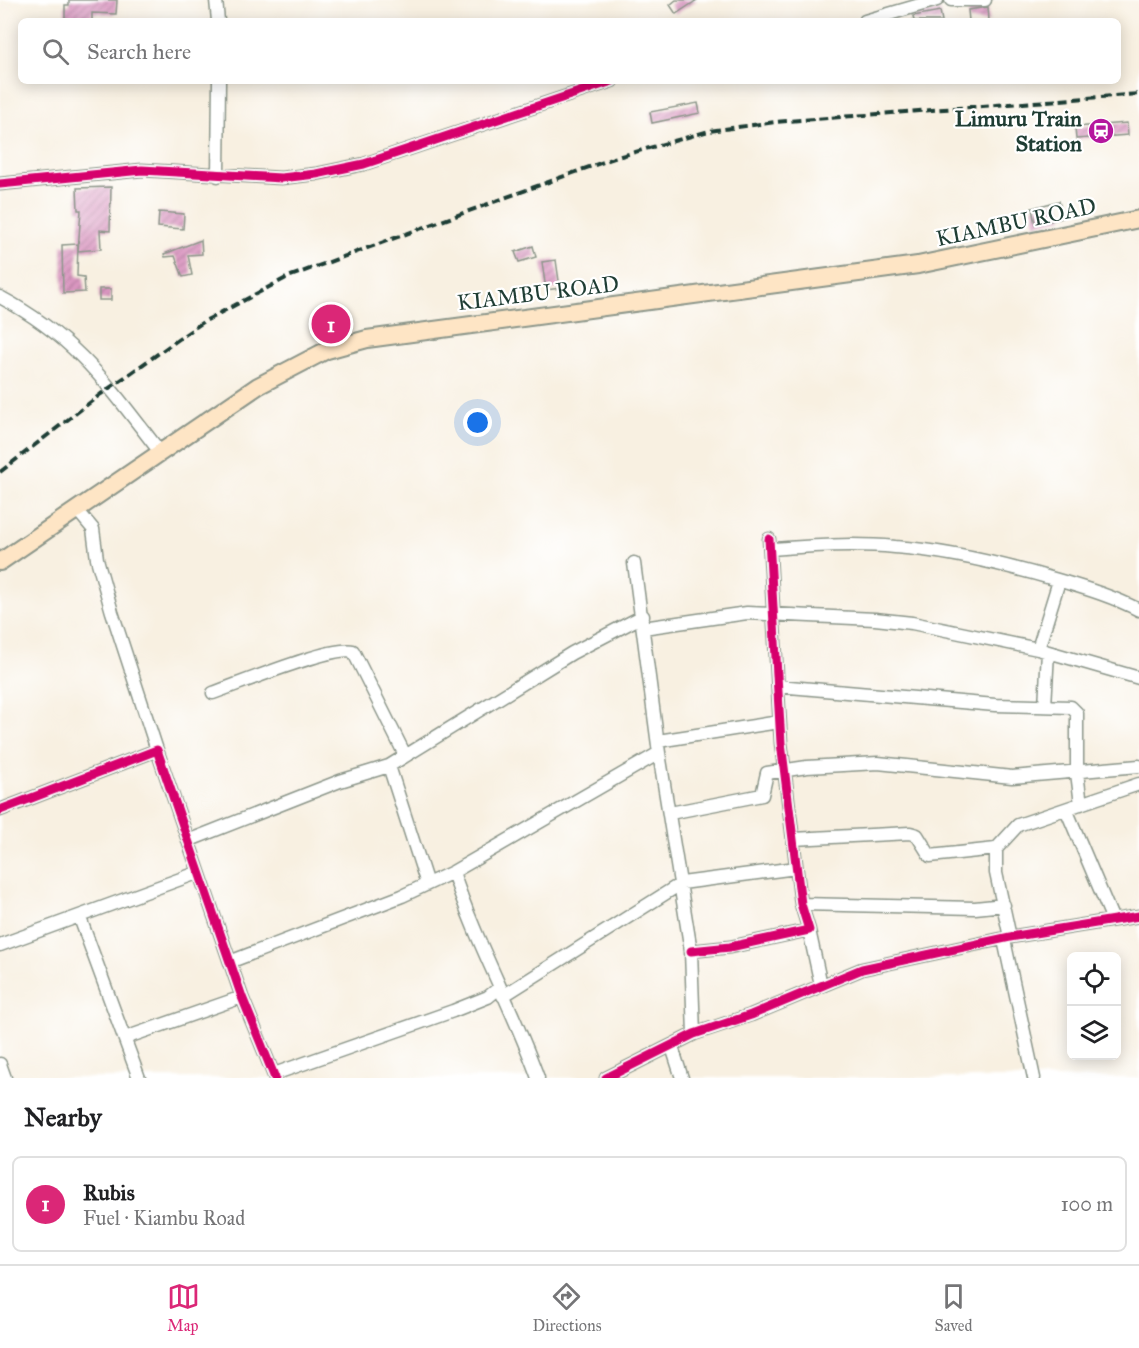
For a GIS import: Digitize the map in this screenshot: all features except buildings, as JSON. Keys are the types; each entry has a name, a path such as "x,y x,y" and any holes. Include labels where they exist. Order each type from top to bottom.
{"main road":[{"name":"KIAMBU ROAD","path":"0,562 78,511 258,386 299,362 339,346 423,330 777,286 927,264 1139,219"}],"street":[{"path":"216,0 218,18"},
{"path":"875,18 937,0"},
{"path":"951,0 982,0"},
{"path":"218,176 219,84"},
{"path":"0,184 142,170 281,178 316,174 364,164 603,84"},
{"path":"0,297 43,322 72,344 97,371 160,452"},
{"path":"78,511 93,530 97,559 112,612 157,750 190,840 197,873 232,961 242,997 275,1076 501,992 682,883 796,868"},
{"path":"821,985 801,904 779,722 770,544 895,547 997,563 1094,591 1139,610"},
{"path":"634,563 659,747 691,951 694,1034"},
{"path":"1046,706 1043,651 1059,581"},
{"path":"190,840 340,782 389,766 572,653 643,622 722,614 774,614 903,622 1043,651 1139,678"},
{"path":"213,693 325,654 346,649 353,651 405,755"},
{"path":"778,686 995,705 1071,707 1077,713 1077,773 1081,804"},
{"path":"232,961 453,872 659,747 779,722"},
{"path":"0,810 157,750"},
{"path":"670,813 762,795 767,773 807,767 878,763 988,776 1077,773 1139,765"},
{"path":"389,766 427,884"},
{"path":"793,839 910,833 917,835 930,856 996,849 1018,825 1139,784"},
{"path":"1065,809 1113,920"},
{"path":"996,849 996,873 1004,905 1007,938 1034,1078"},
{"path":"453,872 477,939 538,1078"},
{"path":"0,945 80,918 197,873"},
{"path":"801,904 975,908 1004,905"},
{"path":"606,1078 694,1034 751,1015 821,985 886,962 1007,938 1139,916"},
{"path":"80,918 139,1078"},
{"path":"691,951 730,947 809,930"},
{"path":"125,1038 242,997"},
{"path":"672,1047 682,1078"},
{"path":"0,1064 5,1078"}],"railway":[{"path":"0,472 101,394 203,322 288,277 614,158 709,131 775,122 1139,94"}],"cycle path":[{"path":"0,184 142,170 281,178 316,174 364,164 603,84"},
{"path":"691,951 730,947 809,930 801,904 781,743 769,539"},
{"path":"0,810 157,750 242,997 275,1078"},
{"path":"606,1078 694,1034 751,1015 862,969 1010,937 1139,916"}],"place":[{"name":"Limuru Train Station","path":"1101,131"},
{"name":"Rubis","path":"331,324"}]}
